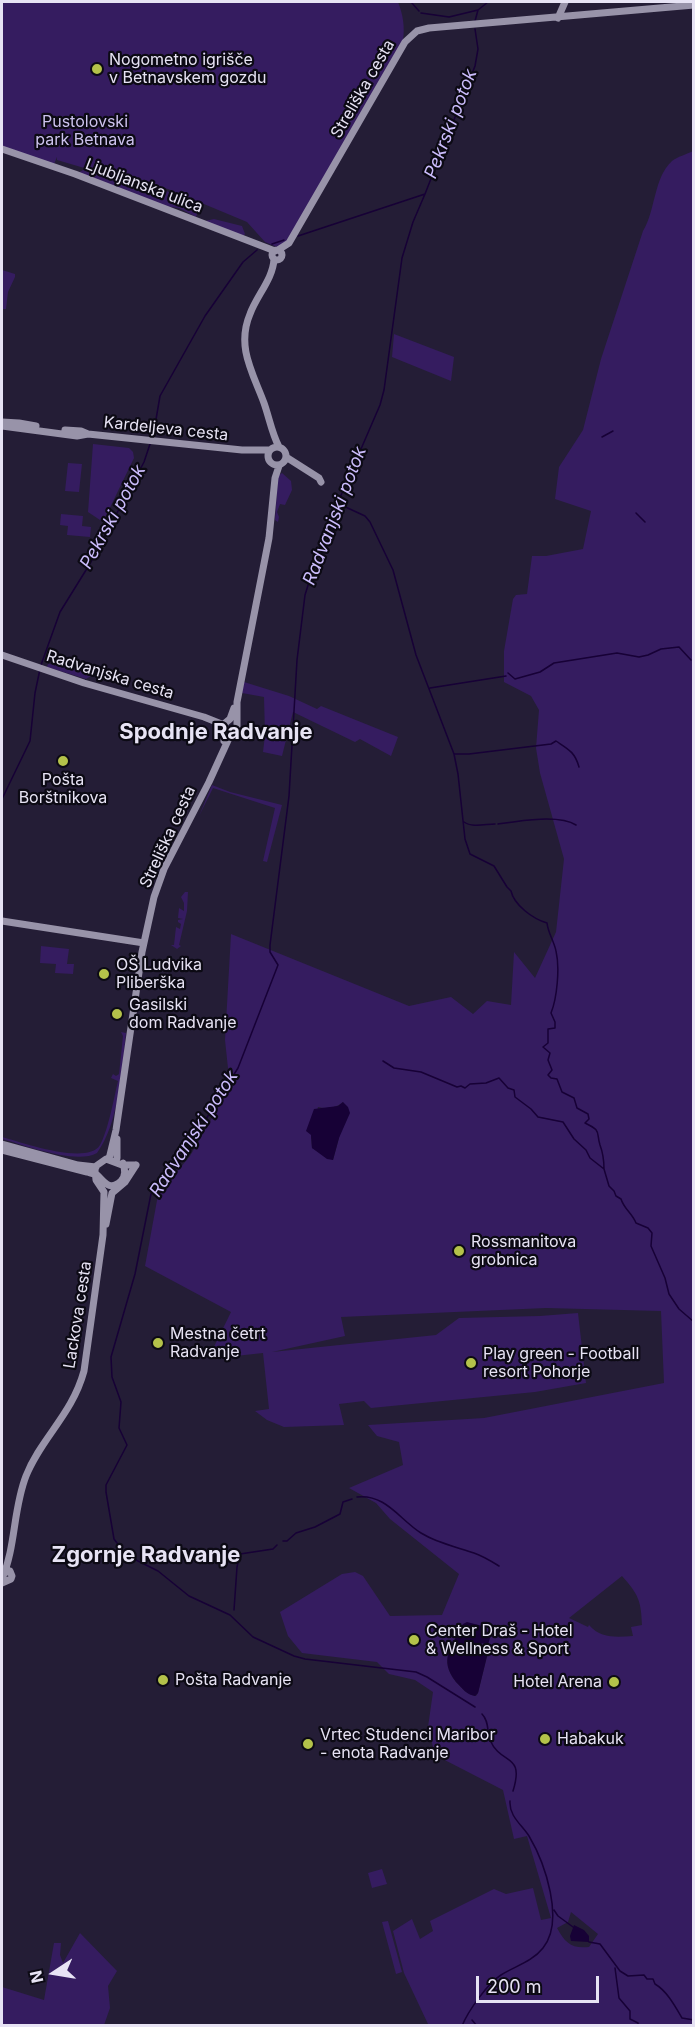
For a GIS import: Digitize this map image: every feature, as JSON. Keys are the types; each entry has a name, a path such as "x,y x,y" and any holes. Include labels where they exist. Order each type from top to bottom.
{"street":[{"path":"558,18 565,2"},
{"name":"Streliška cesta","path":"277,255 289,243 413,33 422,30 693,5"},
{"name":"Ljubljanska ulica","path":"2,149 264,247 277,255"},
{"path":"273,448 268,417 247,364 244,340 249,315 272,272 277,255"},
{"name":"Kardeljeva cesta","path":"2,424 77,436 88,434 242,450"},
{"path":"273,448 285,451 286,457 319,478 321,482 317,482 294,467 275,463 242,450 273,448"},
{"name":"Streliška cesta","path":"144,943 151,907 164,869 209,782 224,746 237,702 269,538 275,463 273,448"},
{"path":"275,463 286,457"},
{"name":"Radvanjska cesta","path":"2,655 229,724"},
{"path":"2,921 144,943 116,1131 118,1163 111,1186"},
{"path":"95,1173 118,1163 136,1166 118,1163 109,1149 113,1133 116,1131"},
{"path":"2,1144 95,1173 111,1186 114,1190 103,1235"},
{"path":"2,1150 70,1165"},
{"name":"Lackova cesta","path":"5,1577 18,1498 27,1472 69,1409 81,1380 86,1360 103,1235 104,1196 111,1186"}],"green space":[{"name":"Pustolovski park Betnava","path":"2,2 398,2 404,36 289,240 277,247 265,242 247,222 168,189 98,172 57,160 57,157 54,164 2,147"},
{"path":"693,151 693,2025 434,2026 428,2024 404,1973 393,1931 412,1919 420,1939 433,1931 430,1921 494,1889 506,1894 533,1888 541,1920 551,1918 527,1836 514,1839 503,1790 435,1755 428,1727 433,1692 415,1680 389,1674 377,1662 302,1653 288,1636 280,1612 342,1574 355,1572 363,1576 390,1616 442,1615 459,1574 390,1519 376,1503 349,1488 403,1465 399,1442 377,1436 368,1425 484,1418 664,1383 661,1311 546,1308 341,1317 345,1336 272,1352 436,1335 459,1318 578,1313 586,1383 535,1392 371,1408 364,1401 339,1404 344,1425 284,1427 267,1420 255,1411 269,1409 263,1353 208,1359 231,1312 145,1266 158,1195 190,1156 230,1087 225,1040 231,934 409,1006 451,997 473,1014 487,1001 511,1005 514,952 535,978 556,932 564,859 540,773 536,748 539,710 531,696 504,682 504,651 513,599 516,595 527,594 532,556 546,556 583,549 591,511 555,499 559,467 583,430 601,359 661,177 672,161","holes":["343,1102 339,1138 333,1160 312,1148 311,1135 318,1107 331,1108","622,1576 638,1599 642,1625 631,1627 633,1636 610,1636 569,1618","463,1624 487,1629 488,1645 481,1643 481,1645 489,1648 476,1696 467,1693 451,1674 447,1660 451,1646","571,1912 598,1934 589,1947 574,1946 563,1938 557,1928 568,1922"]},
{"path":"83,170 157,187 200,205 196,217 179,208 163,206 78,173"},
{"path":"214,219 242,226 245,234 243,236 205,221"},
{"path":"2,270 15,274 8,292 6,309 2,309"},
{"path":"394,334 454,357 451,381 392,357"},
{"path":"93,444 129,448 134,458 103,522 88,512"},
{"path":"68,463 82,464 79,492 65,491"},
{"path":"282,473 291,481 292,490 285,505 280,504 277,512 278,522 275,520 278,476"},
{"path":"61,514 83,516 82,526 91,527 90,537 67,535 68,526 60,525"},
{"path":"48,664 86,669 91,676 86,679 47,667"},
{"path":"244,682 289,696 317,709 321,706 398,737 391,756 360,739 355,742 293,712 282,756 263,752 264,697 242,693"},
{"path":"212,785 282,805 267,862 263,861 275,808 213,788 199,816"},
{"path":"188,892 187,911 179,945 181,946 177,949 171,945 174,945 176,927 180,929 181,924 178,920 183,919 178,918 179,908 184,911 181,897"},
{"path":"41,946 69,949 67,964 74,964 73,974 55,973 56,964 40,963"},
{"path":"121,1032 126,1033 115,1111 97,1153 76,1157 2,1139 2,1137 68,1153 93,1151 100,1145 118,1081 111,1078 113,1074 116,1076 119,1074 123,1036"},
{"path":"382,1869 387,1884 372,1888 368,1873"},
{"path":"388,1921 402,1972 396,1974 382,1922"},
{"path":"80,1933 117,1971 108,1986 110,2008 104,2025 2,2025 2,1987 44,2000 54,1943 61,1943 60,1955 63,1963"}],"shaded area":[{"path":"343,1102 350,1113 339,1138 333,1160 327,1159 312,1148 311,1135 306,1131 314,1109 338,1106"},
{"path":"467,1622 486,1627 486,1636 490,1638 488,1645 482,1643 481,1645 489,1648 478,1693 475,1696 467,1693 456,1682 447,1660 451,1646 463,1624"},
{"path":"574,1925 584,1930 589,1936 589,1942 571,1941 570,1936"}],"waterway":[{"path":"411,2 419,11"},
{"name":"Pekrski potok","path":"475,21 478,10 488,2"},
{"path":"421,13 449,17 478,10"},
{"name":"Pekrski potok","path":"298,236 425,194 475,66 478,49 475,29"},
{"name":"Radvanjski potok","path":"425,194 413,222 402,258 380,405 323,537 305,595 297,660 289,796 270,945 270,952 278,965 238,1068 191,1143 151,1194 135,1274 111,1357 112,1377 121,1402 119,1428 127,1445 106,1485 106,1492 114,1539 126,1555 158,1571 189,1596 230,1615 253,1637 305,1659 416,1672 475,1707"},
{"name":"Pekrski potok","path":"272,244 284,240"},
{"name":"Pekrski potok","path":"153,437 160,396 205,316 243,262 257,250"},
{"path":"602,437 613,431"},
{"name":"Pekrski potok","path":"41,665 60,612 91,562 144,462 150,444"},
{"path":"339,504 365,516 370,522 393,570 416,655 454,754 465,839 470,854 494,866 520,906 530,915 547,923 555,947 558,966 551,1013 555,1028 548,1029 548,1043 543,1047 550,1053 548,1060 552,1070 548,1075 557,1079 562,1092 574,1098 577,1108 588,1114 589,1119 585,1123 597,1132 604,1169"},
{"path":"636,513 645,522"},
{"path":"508,673 515,679 540,672 554,663 617,653 639,657 661,649 679,647 691,660"},
{"name":"Pekrski potok","path":"2,799 30,741 40,669"},
{"path":"430,688 506,676"},
{"path":"454,754 551,744 556,741 573,754 579,767"},
{"path":"498,824 549,819 576,825"},
{"path":"464,822 475,825 495,824"},
{"path":"383,1061 394,1068 421,1072 457,1087 465,1088 470,1084 486,1083 499,1078 508,1088 514,1090 515,1097 538,1117 563,1122 590,1158 604,1169 609,1186 621,1199 636,1223 648,1228 652,1233 651,1246 665,1278 669,1294 679,1309 694,1322"},
{"path":"357,1497 376,1499 427,1536 477,1554 499,1566"},
{"path":"283,1541 340,1514 343,1502 352,1499"},
{"path":"234,1610 240,1554 273,1549 277,1545"},
{"path":"482,1714 487,1723 490,1740 495,1748 514,1765 516,1779 513,1791"},
{"path":"462,2026 490,1984 501,1975 534,1957 543,1948 549,1937 552,1923 550,1892 541,1861 529,1836 513,1816 510,1801"},
{"name":"Radvanjski potok","path":"554,1910 558,1916 573,1927"},
{"name":"Radvanjski potok","path":"589,1942 600,1944 620,1971 628,1976 644,1975 647,1979 653,1979 682,2018 694,2020"},
{"path":"615,1968 619,1998 630,2011 630,2019 638,2023 638,2026"},
{"path":"472,2020 477,2026"}],"place":[{"name":"Nogometno igrišče v Betnavskem gozdu","path":"97,69"},
{"name":"Pošta Borštnikova","path":"63,761"},
{"name":"OŠ Ludvika Pliberška","path":"104,974"},
{"name":"Gasilski dom Radvanje","path":"117,1014"},
{"name":"Rossmanitova grobnica","path":"459,1251"},
{"name":"Mestna četrt Radvanje","path":"158,1343"},
{"name":"Play green - Football resort Pohorje","path":"471,1363"},
{"name":"Center Draš - Hotel & Wellness & Sport","path":"414,1640"},
{"name":"Pošta Radvanje","path":"163,1680"},
{"name":"Hotel Arena","path":"614,1682"},
{"name":"Habakuk","path":"545,1739"},
{"name":"Vrtec Studenci Maribor - enota Radvanje","path":"308,1744"}],"district":[{"name":"Spodnje Radvanje","path":"216,732"},
{"name":"Zgornje Radvanje","path":"146,1555"}]}
